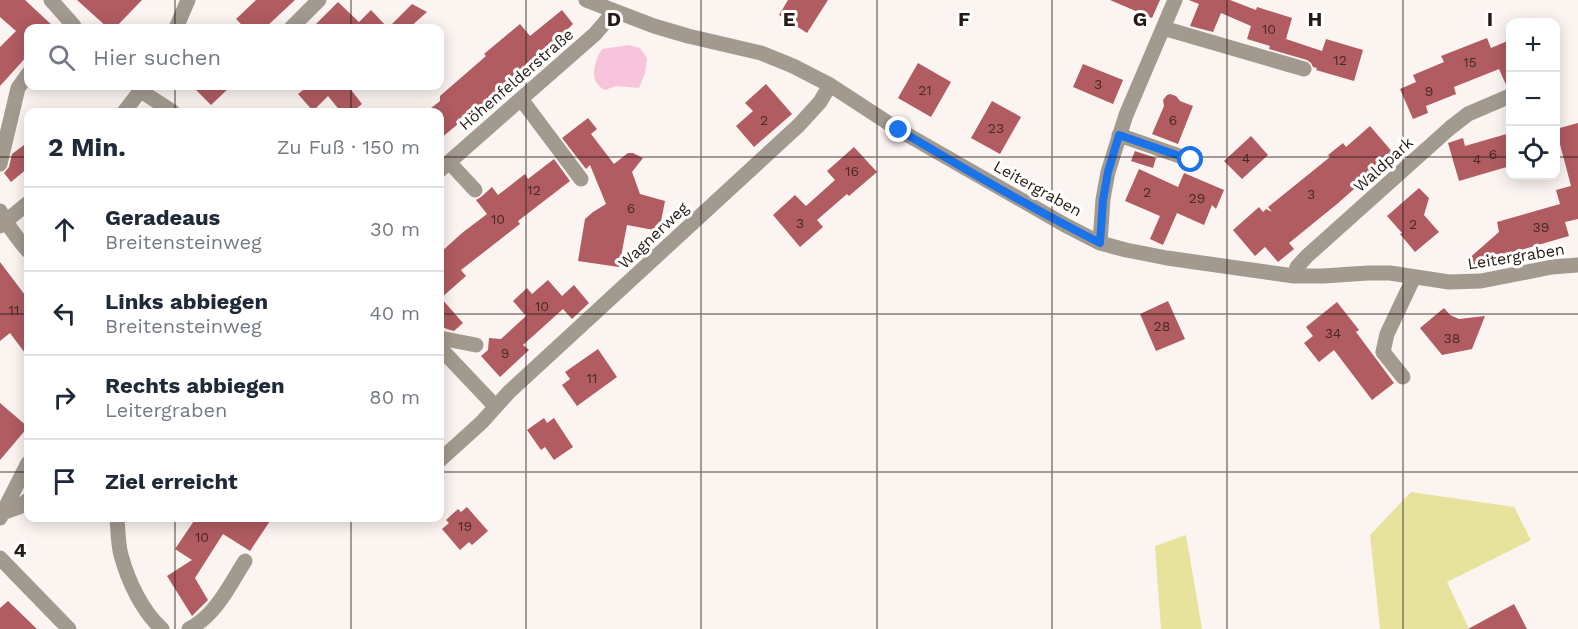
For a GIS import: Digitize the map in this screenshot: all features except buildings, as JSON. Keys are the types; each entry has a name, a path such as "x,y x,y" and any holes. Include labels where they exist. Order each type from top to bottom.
{"street":[{"path":"51,0 71,24"},
{"path":"178,24 188,0"},
{"path":"295,24 320,0"},
{"name":"Leitergraben","path":"586,0 654,26 761,53 794,66 830,85 899,130 991,184 1100,243 1126,250 1294,276 1390,273 1449,282 1480,281 1578,264"},
{"path":"1100,243 1103,200 1108,172 1119,135 1175,0"},
{"name":"Höhenfelderstraße","path":"444,166 594,34 613,10"},
{"path":"1163,28 1304,69"},
{"path":"0,164 18,88 24,80"},
{"name":"Wagnerweg","path":"444,457 470,434 518,384 799,125 820,102 830,85"},
{"path":"127,108 140,90"},
{"path":"145,90 168,108"},
{"name":"Waldpark","path":"1294,276 1297,267 1307,256 1450,128 1468,114 1506,98"},
{"path":"521,99 581,179"},
{"path":"1119,135 1191,160"},
{"path":"444,166 475,190"},
{"path":"24,206 2,220 24,246"},
{"path":"1403,377 1383,352 1387,334 1414,277"},
{"path":"444,339 476,345"},
{"path":"444,352 495,406"},
{"path":"2,515 24,471"},
{"path":"2,515 24,503"},
{"path":"117,522 120,554 129,578 152,619 162,629"},
{"path":"0,558 69,629"},
{"path":"189,629 202,622 212,612 245,561"}],"shaded area":[{"path":"629,45 640,48 647,58 645,73 639,88 616,86 605,90 594,77 599,54 602,49"},
{"path":"1411,492 1514,507 1531,540 1447,582 1469,629 1380,629 1370,535"},
{"path":"1186,535 1202,629 1161,629 1155,546"}],"route":[{"path":"899,130 991,184 1100,243 1103,200 1108,172 1119,135 1191,160"}]}
